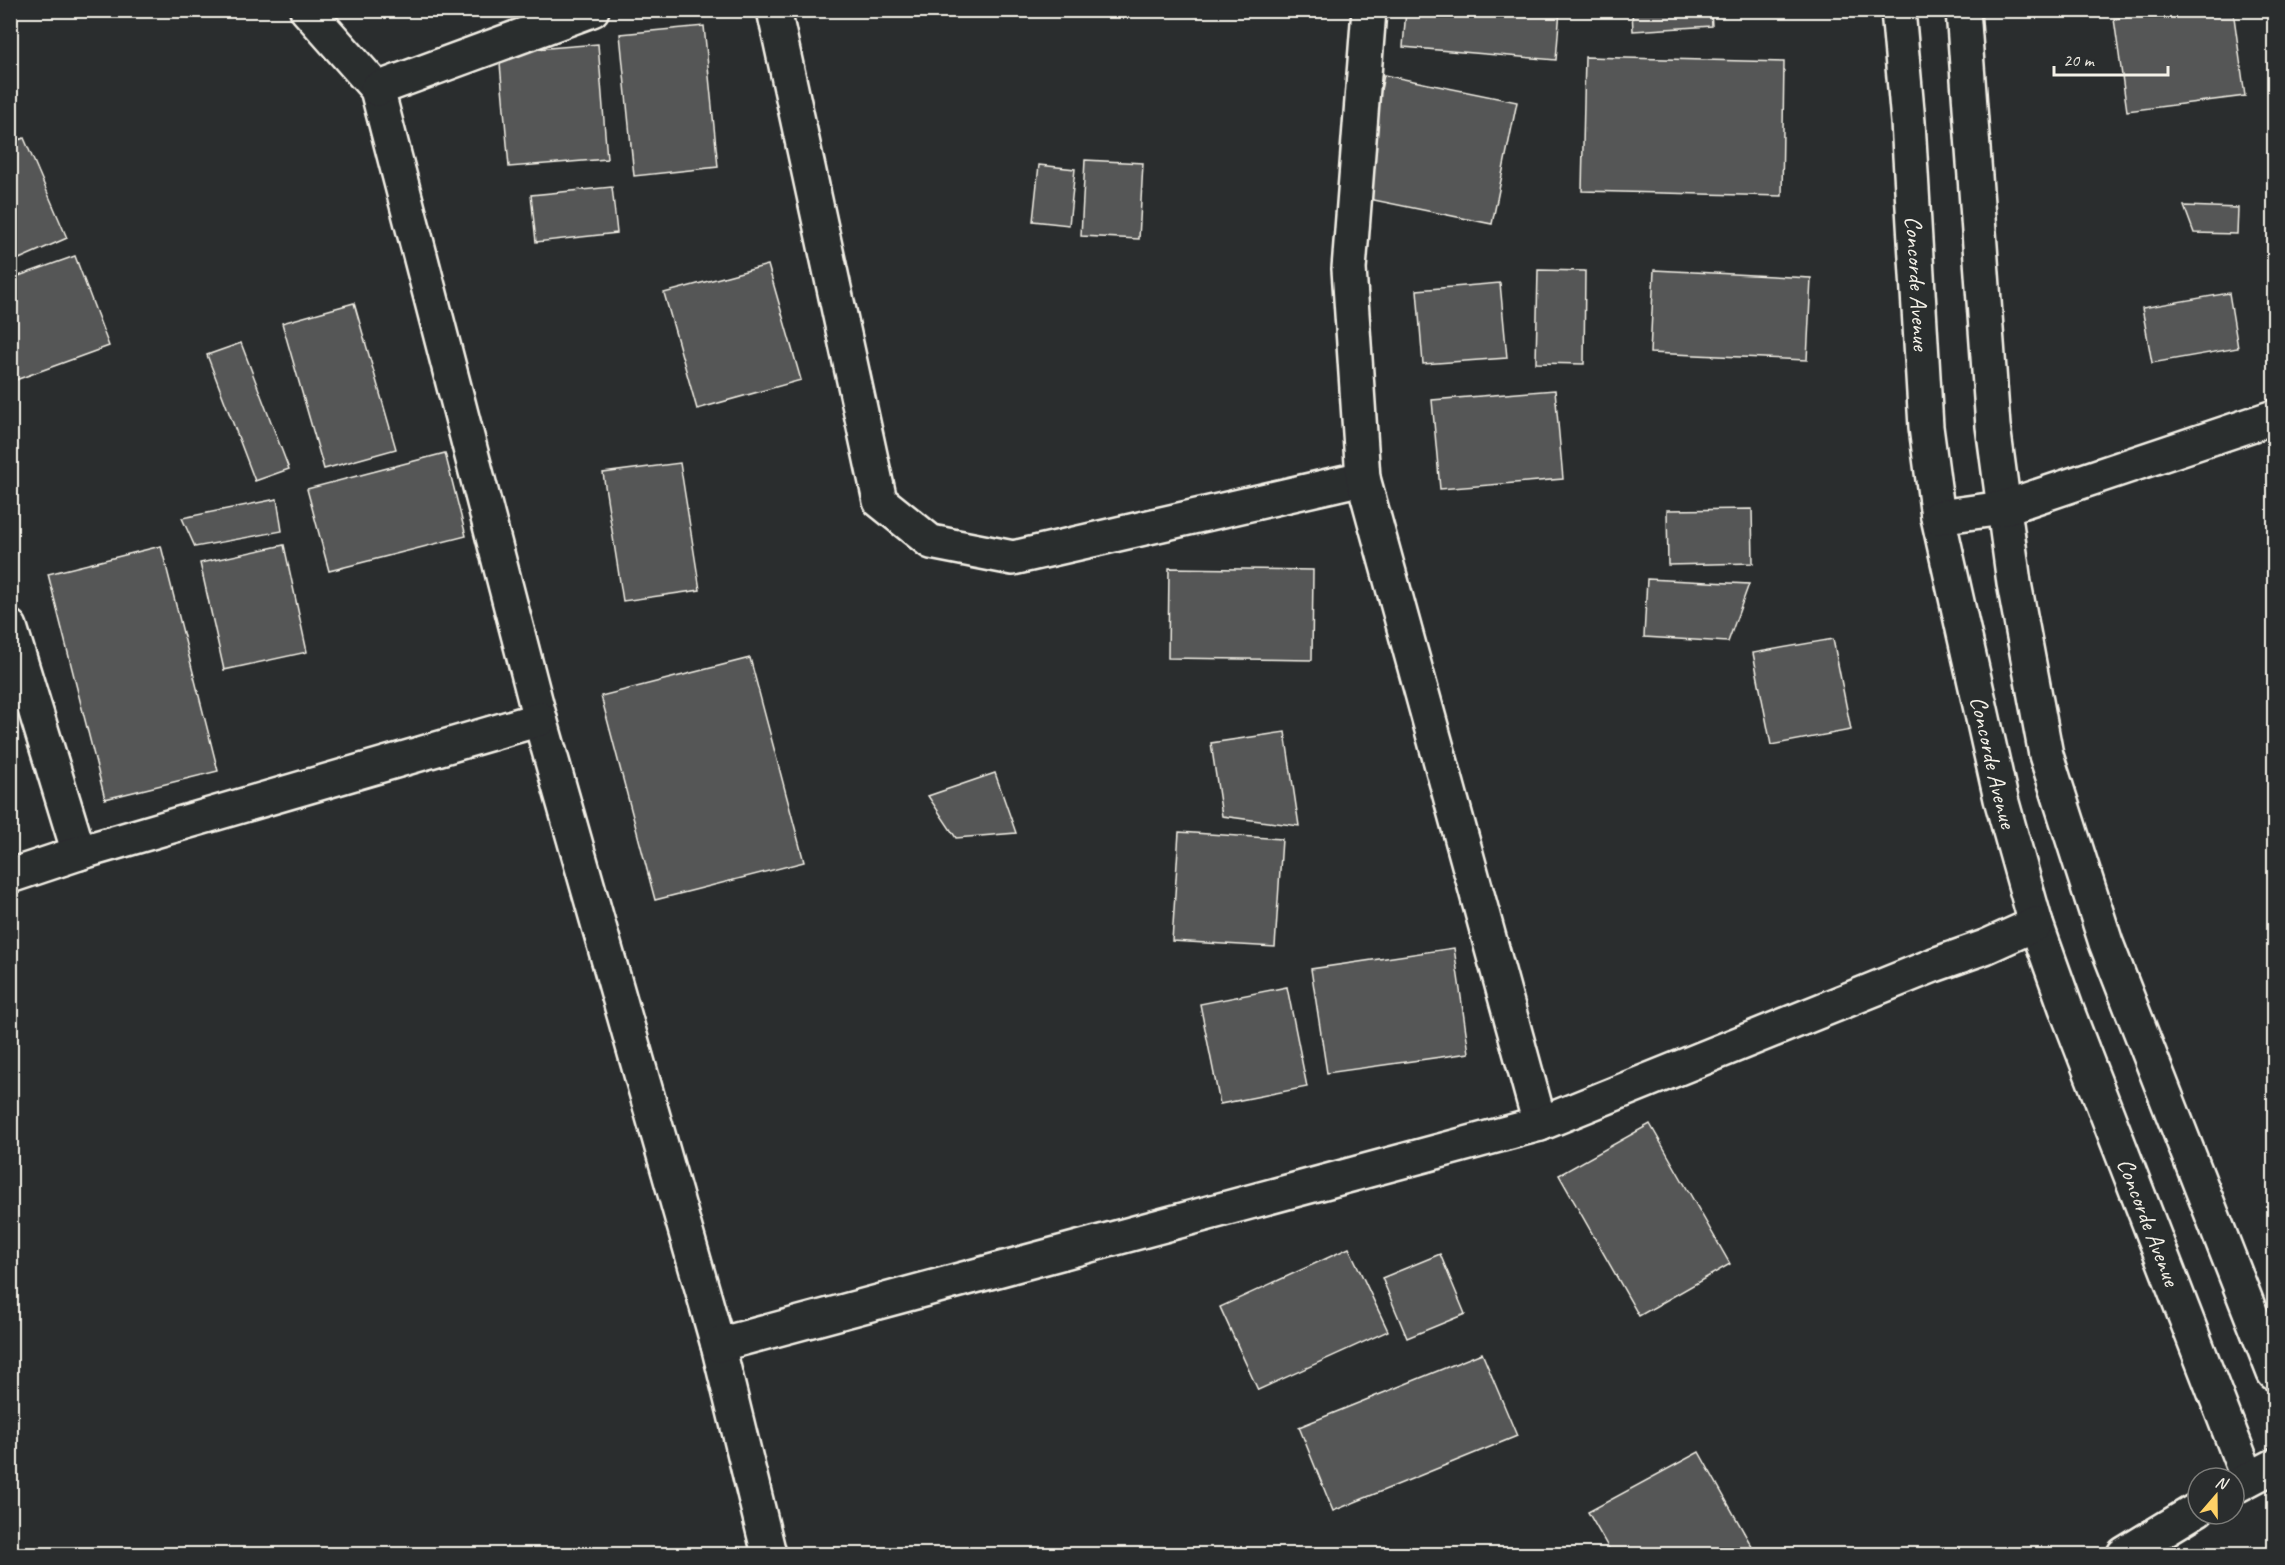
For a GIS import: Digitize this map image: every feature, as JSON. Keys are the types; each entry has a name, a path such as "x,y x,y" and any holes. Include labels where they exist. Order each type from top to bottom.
{"street":[{"path":"307,10 376,89 540,719 718,1345 769,1554"},
{"path":"376,89 592,10"},
{"path":"774,10 880,501 931,542 1013,558 1363,478"},
{"path":"1369,10 1349,269 1363,478 1540,1124"},
{"name":"Concorde Avenue","path":"1898,10 1908,122 1926,427 1938,518 2001,799 2036,924 2066,1008 2252,1477"},
{"path":"1963,10 1993,426 2014,583 2046,755 2106,943 2274,1373"},
{"path":"1938,518 2003,508 2274,417"},
{"path":"10,627 79,853"},
{"path":"10,876 79,853 540,719"},
{"path":"718,1345 1540,1124 1985,947 2036,924"},
{"path":"2124,1554 2186,1516"}],"building":[{"path":"895,10 1038,10 1038,13 896,14"},
{"path":"1406,10 1560,10 1556,60 1403,47"},
{"path":"1632,10 1711,10 1712,26 1633,31"},
{"path":"2183,10 2233,10 2245,96 2127,111 2114,19"},
{"path":"704,26 718,167 634,176 620,34"},
{"path":"598,44 607,159 509,167 499,52"},
{"path":"1585,57 1784,62 1782,196 1582,191"},
{"path":"1384,75 1517,102 1492,224 1359,197"},
{"path":"24,138 67,238 10,263 10,143"},
{"path":"1085,160 1143,163 1139,239 1081,236"},
{"path":"1039,165 1075,169 1069,225 1033,221"},
{"path":"612,187 617,233 536,242 531,195"},
{"path":"2184,206 2238,208 2237,234 2194,233"},
{"path":"75,256 109,346 13,381 10,375 10,279"},
{"path":"768,265 801,380 697,409 664,293"},
{"path":"1538,270 1585,271 1584,364 1536,363"},
{"path":"1654,270 1811,278 1807,360 1650,353"},
{"path":"1500,283 1507,358 1423,364 1417,290"},
{"path":"2229,293 2238,348 2152,363 2142,308"},
{"path":"354,303 396,449 324,469 282,323"},
{"path":"241,343 289,469 255,481 207,355"},
{"path":"1555,390 1563,479 1440,489 1432,400"},
{"path":"445,453 466,536 329,571 307,489"},
{"path":"680,463 700,590 623,601 603,473"},
{"path":"277,499 282,531 195,547 182,518"},
{"path":"1752,509 1753,563 1668,565 1667,510"},
{"path":"284,545 307,652 224,670 200,563"},
{"path":"161,546 218,771 105,799 48,574"},
{"path":"1169,568 1313,570 1312,660 1168,658"},
{"path":"1647,579 1749,584 1728,642 1644,637"},
{"path":"1833,639 1851,730 1771,745 1753,653"},
{"path":"750,658 804,862 655,900 601,696"},
{"path":"1285,732 1299,826 1222,816 1211,743"},
{"path":"995,773 1016,833 956,838 928,796"},
{"path":"1179,832 1282,839 1275,947 1172,941"},
{"path":"1454,948 1469,1053 1327,1073 1311,969"},
{"path":"1287,987 1307,1087 1220,1104 1200,1004"},
{"path":"1650,1124 1730,1264 1639,1316 1559,1175"},
{"path":"1349,1248 1388,1331 1258,1390 1220,1307"},
{"path":"1440,1254 1465,1314 1407,1338 1382,1278"},
{"path":"1482,1353 1517,1436 1333,1511 1299,1427"},
{"path":"1699,1452 1756,1554 1612,1554 1588,1512"}]}
